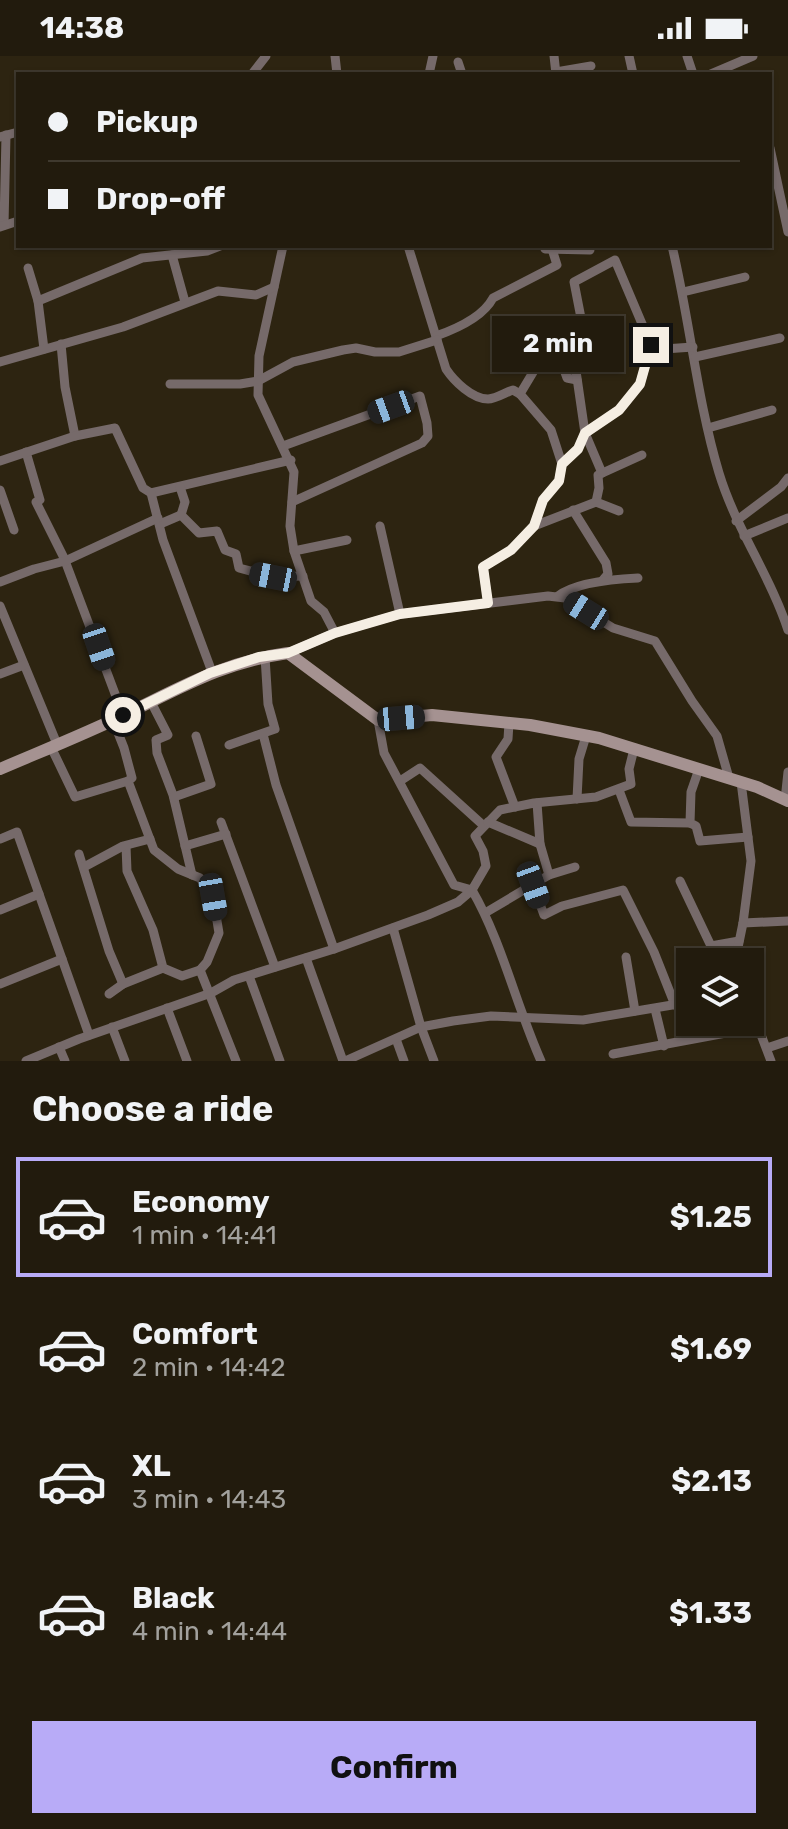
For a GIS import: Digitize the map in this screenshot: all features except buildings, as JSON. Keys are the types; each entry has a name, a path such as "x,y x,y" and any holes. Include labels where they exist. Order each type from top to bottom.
{"main road":[{"path":"0,769 118,718 212,672 288,653 378,720 432,715 509,723 586,736 735,780 786,800"}],"street":[{"path":"254,72 266,56"},
{"path":"716,72 753,56"},
{"path":"458,62 461,72"},
{"path":"560,72 591,65"},
{"path":"2,226 3,136"},
{"path":"772,154 783,185 788,232"},
{"path":"38,301 142,258 204,248"},
{"path":"283,248 259,356 259,398 291,460 295,480 290,526 294,551 311,601 324,612 335,633"},
{"path":"409,248 446,369 460,385 489,399 513,390 520,394 551,430 562,464 559,481 543,500 534,526"},
{"path":"170,384 210,386 258,381 293,362 356,348 399,352 455,329 488,307 493,298 557,265 549,249 590,248 594,272"},
{"path":"672,248 719,472 736,521 779,603 788,630"},
{"path":"173,252 185,302"},
{"path":"562,464 578,449 585,433 619,410 640,384 650,350 651,345 615,260 574,282 581,318 571,329 576,352 571,354 585,433 602,473"},
{"path":"28,268 38,301 44,349"},
{"path":"683,292 745,277"},
{"path":"0,362 123,327 218,291 233,295 256,295 274,287"},
{"path":"520,394 535,369 530,348 531,332 550,331 567,378 577,380"},
{"path":"650,350 694,352 780,338"},
{"path":"61,344 65,387 75,436"},
{"path":"283,446 420,396 428,436 422,443 292,502"},
{"path":"708,428 772,410"},
{"path":"0,461 75,436 115,428 143,488 151,493 212,672"},
{"path":"0,606 75,797 128,781 132,778 118,718 65,561 36,502 40,500 26,452"},
{"path":"596,502 598,475 642,455"},
{"path":"151,493 291,460"},
{"path":"736,521 781,487 788,478"},
{"path":"180,487 185,502 181,515"},
{"path":"0,490 14,530"},
{"path":"488,603 483,567 511,550 534,526 596,502 619,511"},
{"path":"573,510 606,563 608,574 603,580"},
{"path":"0,582 65,561 159,521 181,515"},
{"path":"181,515 199,533 217,531 225,550 236,554 239,568 273,577 303,576"},
{"path":"744,536 788,518"},
{"path":"380,526 400,614"},
{"path":"294,551 347,540"},
{"path":"288,653 335,633 400,614 558,596 564,591 603,580 638,578"},
{"path":"558,596 613,628 655,641 717,736 735,780 751,861 738,948"},
{"path":"229,745 275,729 268,704 265,657"},
{"path":"0,674 24,665"},
{"path":"151,702 168,735 156,740 157,753 174,797 192,875"},
{"path":"378,720 384,753 454,885 472,890 485,913 521,1016 541,1061"},
{"path":"509,723 508,739 496,757 515,807"},
{"path":"263,734 276,785 334,949"},
{"path":"174,797 211,784 196,736"},
{"path":"577,799 579,759 586,736"},
{"path":"26,1061 249,976 334,949 458,902 472,890 486,866 475,836 500,810 596,797 619,790 631,784 629,769 634,749"},
{"path":"400,781 420,768 486,824 540,844"},
{"path":"690,823 691,792 699,769"},
{"path":"786,800 788,772"},
{"path":"109,994 123,984 163,968 182,976 200,970 207,962 219,933 213,897 200,878 178,869 154,850 128,781"},
{"path":"619,790 631,822 690,823 696,826 700,841 748,837"},
{"path":"537,803 540,844 549,875"},
{"path":"221,822 275,967"},
{"path":"0,839 17,832 89,1035"},
{"path":"185,846 226,834"},
{"path":"84,867 126,846 150,839"},
{"path":"126,846 127,871 153,930 163,968"},
{"path":"79,854 109,951 123,984"},
{"path":"485,913 549,875 575,867"},
{"path":"680,881 711,946 739,941"},
{"path":"306,958 344,1061 421,1027 453,1021 521,1016 583,1020 675,1005 654,952 623,890 562,906 544,915 533,885"},
{"path":"0,910 39,894"},
{"path":"743,923 788,921"},
{"path":"393,928 421,1027 434,1061"},
{"path":"626,957 635,1011"},
{"path":"0,984 62,959"},
{"path":"200,970 236,1061"},
{"path":"249,976 280,1061"},
{"path":"167,1008 187,1061"},
{"path":"655,1009 664,1046"},
{"path":"112,1027 125,1061"},
{"path":"613,1054 635,1056 664,1046 713,1036"},
{"path":"762,1036 771,1061"},
{"path":"396,1039 404,1061"},
{"path":"767,1048 788,1041"},
{"path":"59,1047 65,1061"}],"route":[{"path":"123,715 210,673 259,657 288,653 335,633 400,614 488,603 483,567 511,550 534,526 543,500 559,481 562,464 578,449 585,433 619,410 640,384 651,345"}]}
